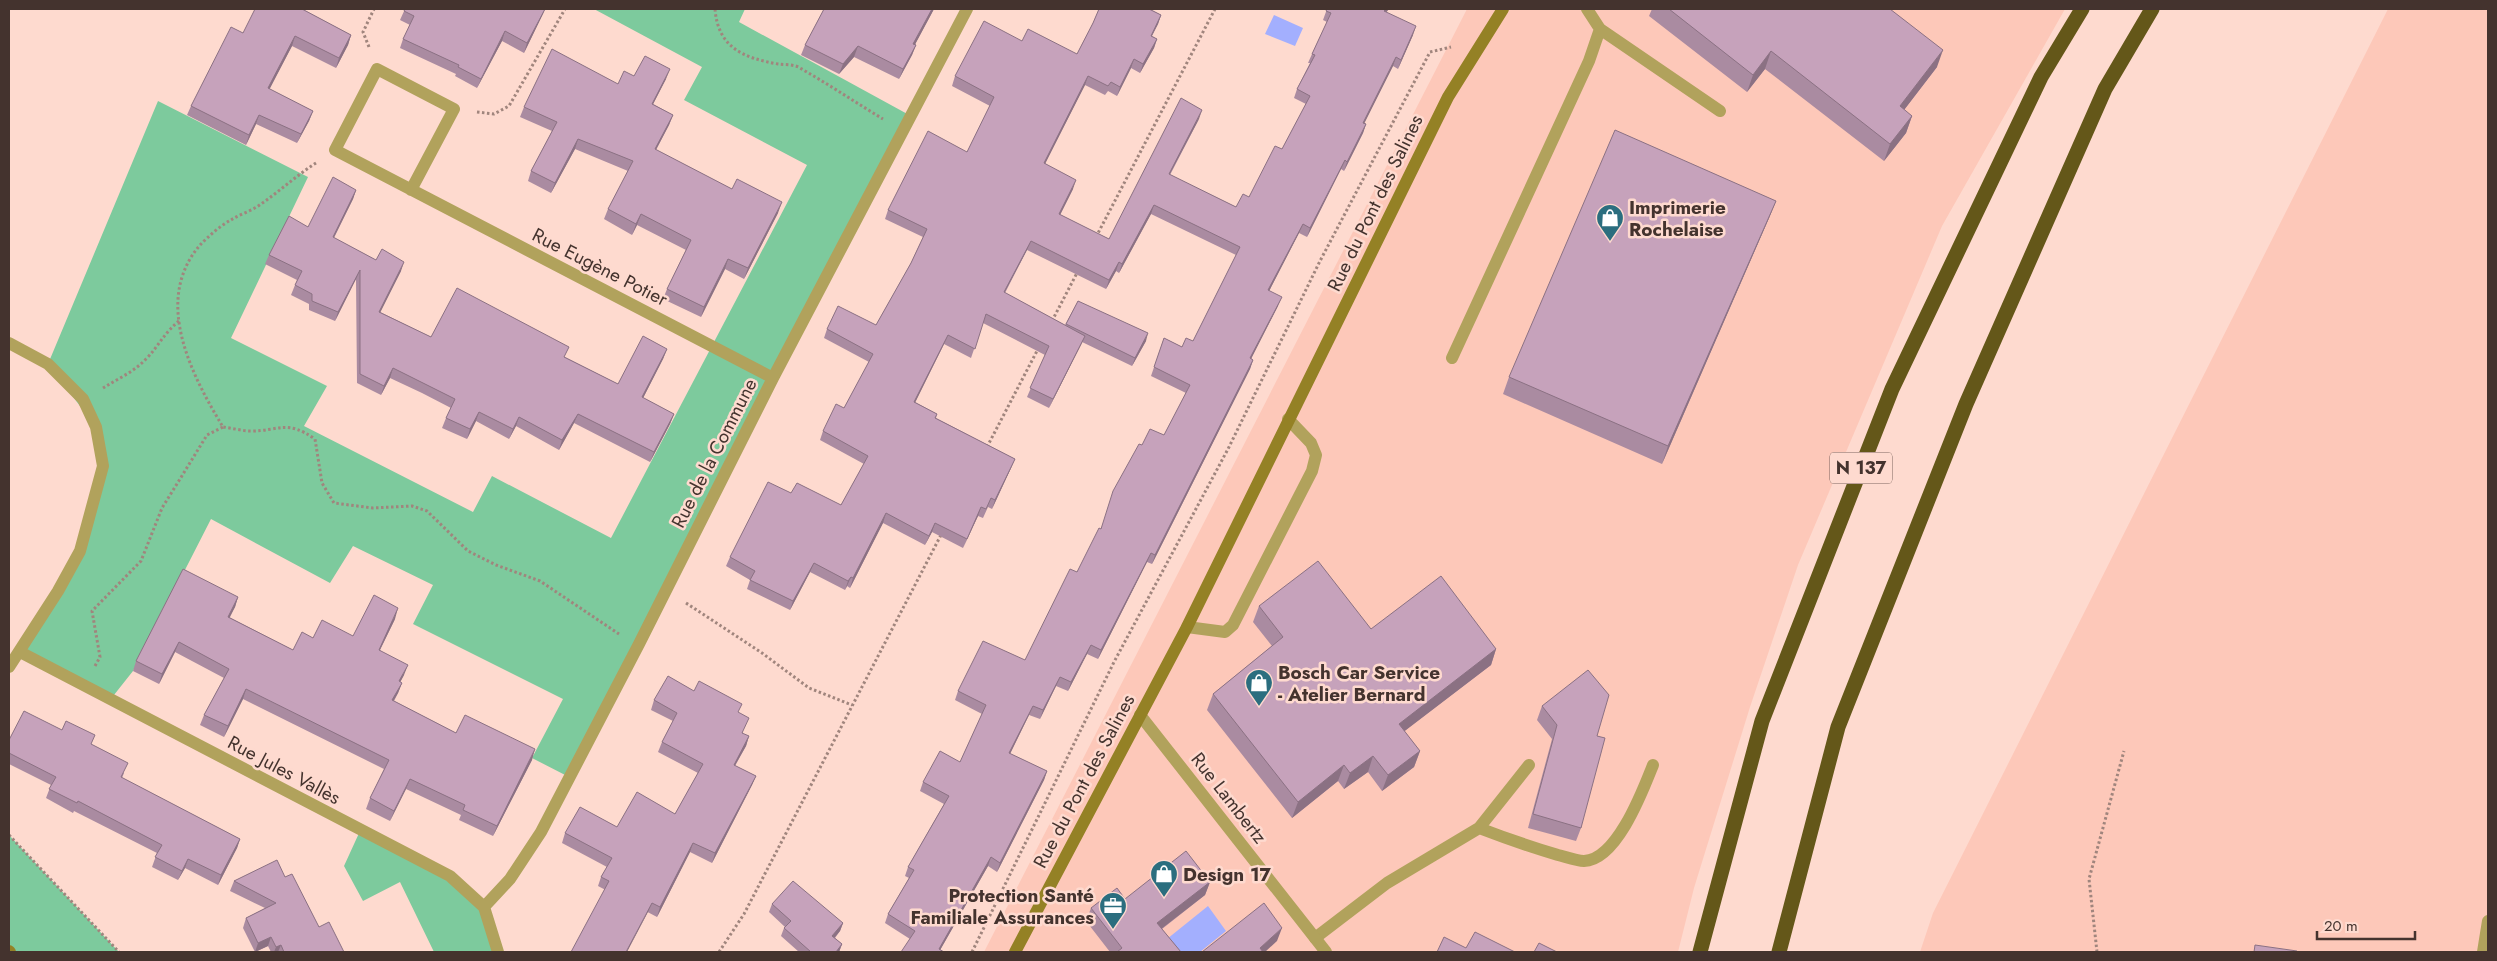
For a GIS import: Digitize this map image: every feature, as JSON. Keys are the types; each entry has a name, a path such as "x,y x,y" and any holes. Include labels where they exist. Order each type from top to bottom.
{"highway":[{"name":"N 137","path":"1700,952 1762,721 1892,389 2041,77 2082,9"},
{"path":"1779,952 1838,727 1966,404 2105,89 2152,9"}],"street":[{"name":"Rue de la Commune","path":"484,907 510,880 536,839 639,644 772,378 967,9"},
{"name":"Rue du Pont des Salines","path":"1015,952 1187,627 1448,98 1503,9"},
{"path":"1587,9 1600,29 1720,111"},
{"path":"1452,358 1589,61 1600,29"},
{"path":"335,150 377,69 454,109 411,190"},
{"name":"Rue Eugène Potier","path":"335,150 772,378"},
{"path":"9,343 48,364 83,399 96,427 103,466 95,502 80,551 58,591 9,667"},
{"path":"1187,627 1225,632 1233,625 1312,471 1316,455 1311,443 1288,419"},
{"name":"Rue Jules Vallès","path":"20,652 442,871 484,907"},
{"name":"Rue Lambertz","path":"1140,715 1326,952"},
{"path":"1315,938 1387,883 1479,828 1530,765"},
{"path":"1479,828 1523,846 1586,861 1602,853 1622,832 1638,804 1653,765"},
{"path":"484,907 498,952"},
{"path":"2483,952 2488,920"}],"path":[{"path":"374,9 363,32 377,69"},
{"path":"454,109 494,114 509,106 565,9"},
{"path":"715,9 716,20 729,44 738,53 752,58 799,67 902,132"},
{"path":"1092,245 1214,9"},
{"path":"972,952 1114,662 1228,449 1276,348 1392,122 1430,52 1455,46"},
{"path":"223,427 194,373 182,341 179,321 182,273 201,244 229,220 260,205 290,180 335,150"},
{"path":"1051,324 1082,263"},
{"path":"83,399 134,370 146,359 165,332 179,321"},
{"path":"982,456 1042,342"},
{"path":"84,686 100,657 92,611 141,561 162,508 207,435 223,427 251,431 279,426 300,429 315,439 322,483 334,503 373,508 412,506 427,512 468,551 496,565 540,581 606,627 639,644"},
{"path":"719,952 744,914 946,526"},
{"path":"666,591 762,653 809,688 852,706"},
{"path":"2096,952 2089,879 2124,751"},
{"path":"9,835 119,952"}],"shaded area":[{"path":"1467,9 2065,9 1942,226 1798,565 1750,707 1694,888 1678,952 984,952"},
{"path":"2388,9 2488,9 2488,952 1920,952 1933,913"}],"green space":[{"path":"594,9 745,9 739,22 911,116 569,777 532,758 563,699 413,624 433,585 353,546 330,583 211,519 133,671 110,700 20,652 80,551 103,466 96,427 48,364 158,101 308,177 231,338 327,386 304,426 473,512 492,476 611,538 807,165 684,100 702,67"},
{"path":"360,831 414,857 484,907 498,952 434,952 400,882 363,901 344,866"},
{"path":"9,835 119,952 9,951"}],"water":[{"path":"1274,15 1303,28 1295,46 1265,34"},
{"path":"1208,906 1226,931 1200,952 1178,952 1167,939"}],"building":[{"path":"255,9 302,9 351,35 339,58 295,36 268,88 313,111 301,134 259,115 249,135 191,106 231,27 243,33"},
{"path":"405,9 545,9 527,43 505,31 481,79 458,67 459,65 403,39 414,16 404,11"},
{"path":"824,9 932,9 913,44 916,45 903,69 858,46 843,64 805,45"},
{"path":"1099,9 1149,9 1161,15 1151,36 1157,39 1143,64 1134,59 1120,87 1111,82 1108,86 1088,76 1044,163 1076,180 1059,214 1109,239 1181,98 1202,110 1169,174 1236,207 1243,194 1249,197 1275,146 1282,149 1310,96 1297,89 1315,55 1312,54 1331,13 1326,11 1327,9 1386,9 1384,11 1416,26 1401,60 1396,57 1363,123 1366,124 1347,162 1345,160 1310,228 1303,224 1268,290 1282,297 1250,358 1253,360 1155,555 1151,553 1101,650 1091,645 1071,682 1060,677 1043,710 1033,706 1009,753 1047,771 1000,863 991,857 939,949 944,952 901,952 915,931 888,914 914,870 908,867 949,796 923,782 940,751 960,762 986,705 958,691 983,641 1025,660 1070,569 1077,572 1099,528 1101,529 1113,491 1139,444 1142,445 1150,429 1164,435 1190,385 1154,367 1164,338 1182,347 1186,338 1193,341 1240,247 1154,205 1122,264 1119,262 1109,280 1031,241 1004,292 1085,336 1053,399 1030,388 1049,346 986,314 975,349 948,335 914,402 937,414 935,418 1015,459 995,500 991,498 986,509 981,507 967,539 935,523 929,536 886,513 853,578 851,577 848,581 814,563 793,601 750,580 755,571 730,557 768,482 791,493 797,483 841,505 868,456 823,431 836,404 844,408 873,354 827,329 838,306 876,325 911,263 927,229 888,210 928,131 967,152 994,97 955,76 984,21 1022,41 1028,29 1077,54"},
{"path":"1669,9 1890,9 1943,50 1900,106 1912,116 1890,144 1771,51 1753,75"},
{"path":"552,49 618,84 624,71 634,76 645,56 670,69 652,104 673,115 655,149 732,189 737,179 782,202 748,268 728,259 704,307 667,289 691,240 641,214 636,224 608,209 633,161 578,139 555,183 531,171 557,122 524,107"},
{"path":"1615,130 1776,201 1668,446 1509,377"},
{"path":"333,177 356,190 333,237 376,260 382,249 404,262 379,312 431,337 457,288 569,347 564,357 618,384 643,336 667,349 642,397 674,414 654,452 578,414 562,440 519,417 513,429 479,412 470,429 446,418 455,399 393,368 384,386 360,374 360,270 338,312 312,301 312,294 295,285 302,271 269,255 289,216 308,227"},
{"path":"1078,301 1148,333 1135,358 1066,324"},
{"path":"1318,561 1371,629 1441,576 1496,649 1399,724 1420,751 1388,775 1373,756 1350,773 1344,765 1298,802 1213,694 1283,637 1259,606"},
{"path":"183,569 238,597 228,617 293,650 302,632 313,638 322,620 353,636 374,595 398,608 379,650 408,665 399,681 402,683 392,700 456,733 465,715 535,749 497,826 463,810 465,805 410,779 394,811 370,798 389,760 246,689 228,726 204,715 229,669 179,642 162,674 136,661"},
{"path":"1588,670 1609,695 1597,736 1605,738 1581,828 1533,814 1557,725 1542,706"},
{"path":"668,676 694,691 699,681 742,704 738,712 749,718 742,733 749,736 734,765 756,776 715,853 693,843 660,907 652,903 626,952 571,952 609,881 601,877 612,858 565,833 580,807 617,827 637,792 675,814 703,764 662,742 677,713 654,700"},
{"path":"24,711 62,730 66,721 95,735 91,744 128,763 121,777 240,839 221,875 188,859 182,871 155,857 162,845 78,801 77,803 49,789 56,777 9,753 9,740"},
{"path":"1186,851 1210,882 1157,923 1181,952 1117,952 1122,948 1091,908 1117,888 1125,899"},
{"path":"277,860 285,877 292,874 319,927 329,922 344,952 284,952 281,945 276,947 271,937 258,943 246,918 276,903 234,881"},
{"path":"793,881 843,923 832,936 842,944 836,952 811,952 784,928 791,921 772,904"},
{"path":"1264,903 1282,928 1260,948 1263,952 1202,952"},
{"path":"1475,932 1515,952 1437,952 1444,937 1466,948"},
{"path":"1539,943 1557,952 1534,952"},
{"path":"2255,945 2297,951 2297,952 2254,952"}],"place":[{"name":"Imprimerie Rochelaise","path":"1610,242"},
{"name":"Bosch Car Service - Atelier Bernard","path":"1259,707"},
{"name":"Design 17","path":"1164,898"},
{"name":"Protection Santé Familiale Assurances","path":"1113,930"}]}
